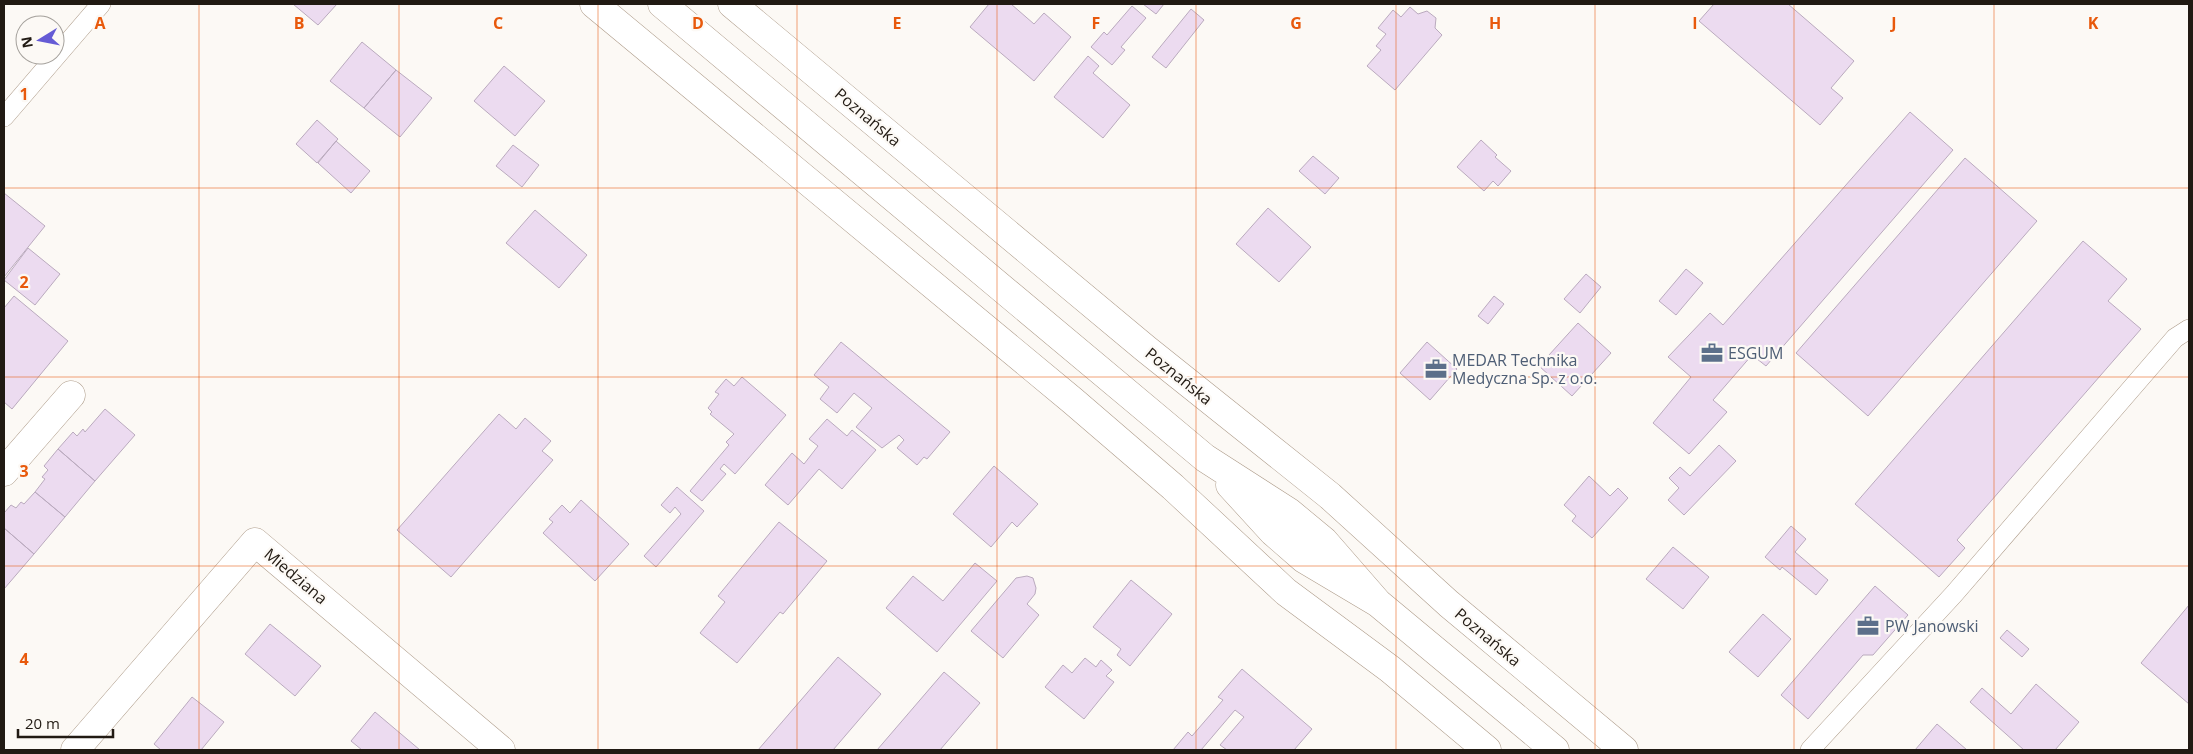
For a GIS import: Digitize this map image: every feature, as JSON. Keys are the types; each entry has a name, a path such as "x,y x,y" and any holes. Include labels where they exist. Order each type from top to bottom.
{"street":[{"path":"594,4 1074,401 1173,487 1286,592 1397,674 1487,750"},
{"path":"662,4 1205,458 1289,512 1324,540 1378,604 1555,750"},
{"name":"Poznańska","path":"732,4 1146,349 1320,487 1449,604 1624,750"},
{"path":"4,472 71,395"},
{"name":"Miedziana","path":"75,750 255,542 501,750"}],"lane":[{"path":"4,117 101,4"},
{"path":"1810,750 1954,594 2175,338 2189,329"}],"building":[{"path":"293,4 337,4 318,25"},
{"path":"989,4 1011,4 1034,24 1044,13 1071,37 1034,81 970,27"},
{"path":"1143,4 1164,4 1156,14"},
{"path":"1714,4 1788,4 1854,61 1831,88 1843,98 1820,125 1699,21"},
{"path":"1132,6 1146,18 1121,47 1125,50 1112,65 1091,47 1104,32 1107,35"},
{"path":"1410,7 1418,14 1427,11 1436,18 1435,28 1442,35 1395,90 1367,66 1381,50 1376,46 1386,34 1378,28 1393,10 1401,17"},
{"path":"1191,9 1204,20 1166,68 1152,57"},
{"path":"362,42 396,70 364,108 330,81"},
{"path":"1088,56 1099,66 1093,73 1130,105 1103,138 1054,97"},
{"path":"504,66 545,101 515,136 474,101"},
{"path":"396,70 432,98 400,137 364,108"},
{"path":"1910,112 1953,150 1766,366 1752,355 1713,400 1727,412 1689,454 1653,423 1691,377 1668,357 1710,313 1723,325"},
{"path":"317,120 338,139 317,163 296,144"},
{"path":"1481,140 1497,155 1495,157 1511,171 1498,186 1493,181 1484,191 1457,167"},
{"path":"336,141 370,171 351,193 318,163"},
{"path":"513,145 539,165 522,187 496,166"},
{"path":"1313,156 1339,178 1325,194 1299,171"},
{"path":"1965,158 2037,221 1868,416 1796,353"},
{"path":"4,193 45,226 4,277"},
{"path":"1268,208 1311,247 1279,282 1236,244"},
{"path":"535,210 587,255 559,288 506,243"},
{"path":"2083,241 2127,279 2108,301 2141,329 1957,540 1965,548 1939,577 1855,504"},
{"path":"28,248 60,274 35,305 4,280"},
{"path":"1686,269 1703,283 1676,315 1659,301"},
{"path":"1586,274 1601,287 1580,313 1564,299"},
{"path":"14,296 68,341 12,409 4,402 4,308"},
{"path":"1494,296 1504,304 1488,324 1478,316"},
{"path":"1578,323 1611,353 1572,396 1539,366"},
{"path":"841,342 950,432 927,459 924,457 917,465 897,448 904,440 899,435 882,448 856,427 872,408 854,393 837,413 820,399 829,387 814,375"},
{"path":"1427,342 1457,369 1430,400 1400,373"},
{"path":"742,377 786,415 735,474 724,464 720,469 726,474 702,501 690,491 729,445 726,442 734,434 710,414 712,412 708,408 719,394 715,392 726,379 734,386"},
{"path":"105,409 135,435 95,481 58,449 73,432 77,436 83,429 85,432"},
{"path":"499,414 516,429 525,418 551,441 542,451 553,460 451,577 397,530"},
{"path":"827,419 847,436 852,430 876,450 842,489 819,469 788,505 765,485 792,453 804,464 818,446 809,439"},
{"path":"1719,445 1736,461 1684,515 1668,500 1679,488 1669,478 1680,467 1690,476"},
{"path":"58,449 95,481 65,517 35,492 45,479 42,477 48,470 44,466"},
{"path":"994,466 1038,504 1017,527 1012,522 991,547 953,514"},
{"path":"1589,476 1610,496 1618,488 1628,498 1592,538 1572,521 1576,516 1564,505"},
{"path":"677,487 704,511 656,567 644,556 681,514 675,507 670,513 661,505"},
{"path":"35,492 65,517 34,554 4,528 4,513 11,505 16,508 21,502 24,504"},
{"path":"581,500 629,544 595,581 543,533 553,522 549,519 562,505 570,513"},
{"path":"779,522 827,561 783,614 780,612 737,663 700,633 725,602 718,596"},
{"path":"1791,526 1806,539 1795,552 1828,580 1816,595 1782,567 1780,570 1765,557"},
{"path":"4,528 34,554 4,589"},
{"path":"1673,547 1709,577 1683,609 1646,579"},
{"path":"975,563 997,581 937,652 886,608 913,576 943,601"},
{"path":"1027,576 1033,578 1036,588 1035,594 1027,604 1039,615 1003,658 971,631 1016,578"},
{"path":"1131,580 1172,614 1130,666 1117,655 1121,649 1093,627"},
{"path":"1875,586 1908,615 1873,655 1863,655 1808,719 1781,695"},
{"path":"2189,605 2189,704 2141,663"},
{"path":"1763,614 1791,639 1758,677 1729,652"},
{"path":"270,624 321,666 295,696 245,654"},
{"path":"2007,630 2029,649 2022,657 2000,638"},
{"path":"838,657 881,694 833,750 758,750"},
{"path":"1085,658 1096,667 1101,660 1112,670 1106,676 1114,682 1084,719 1045,687 1063,665 1072,673"},
{"path":"1242,669 1312,729 1294,750 1227,750 1220,745 1244,717 1235,710 1201,750 1173,750 1188,732 1192,736 1223,700 1218,697"},
{"path":"944,672 980,703 940,750 877,750"},
{"path":"2036,684 2079,722 2055,750 2024,750 1970,702 1982,688 2011,714"},
{"path":"192,697 224,722 201,750 161,750 154,744"},
{"path":"375,712 420,750 362,750 351,741"},
{"path":"1937,724 1967,750 1915,750"}],"place":[{"name":"ESGUM","path":"1712,353"},
{"name":"MEDAR Technika Medyczna Sp. z o.o.","path":"1436,369"},
{"name":"PW Janowski","path":"1868,626"}]}
